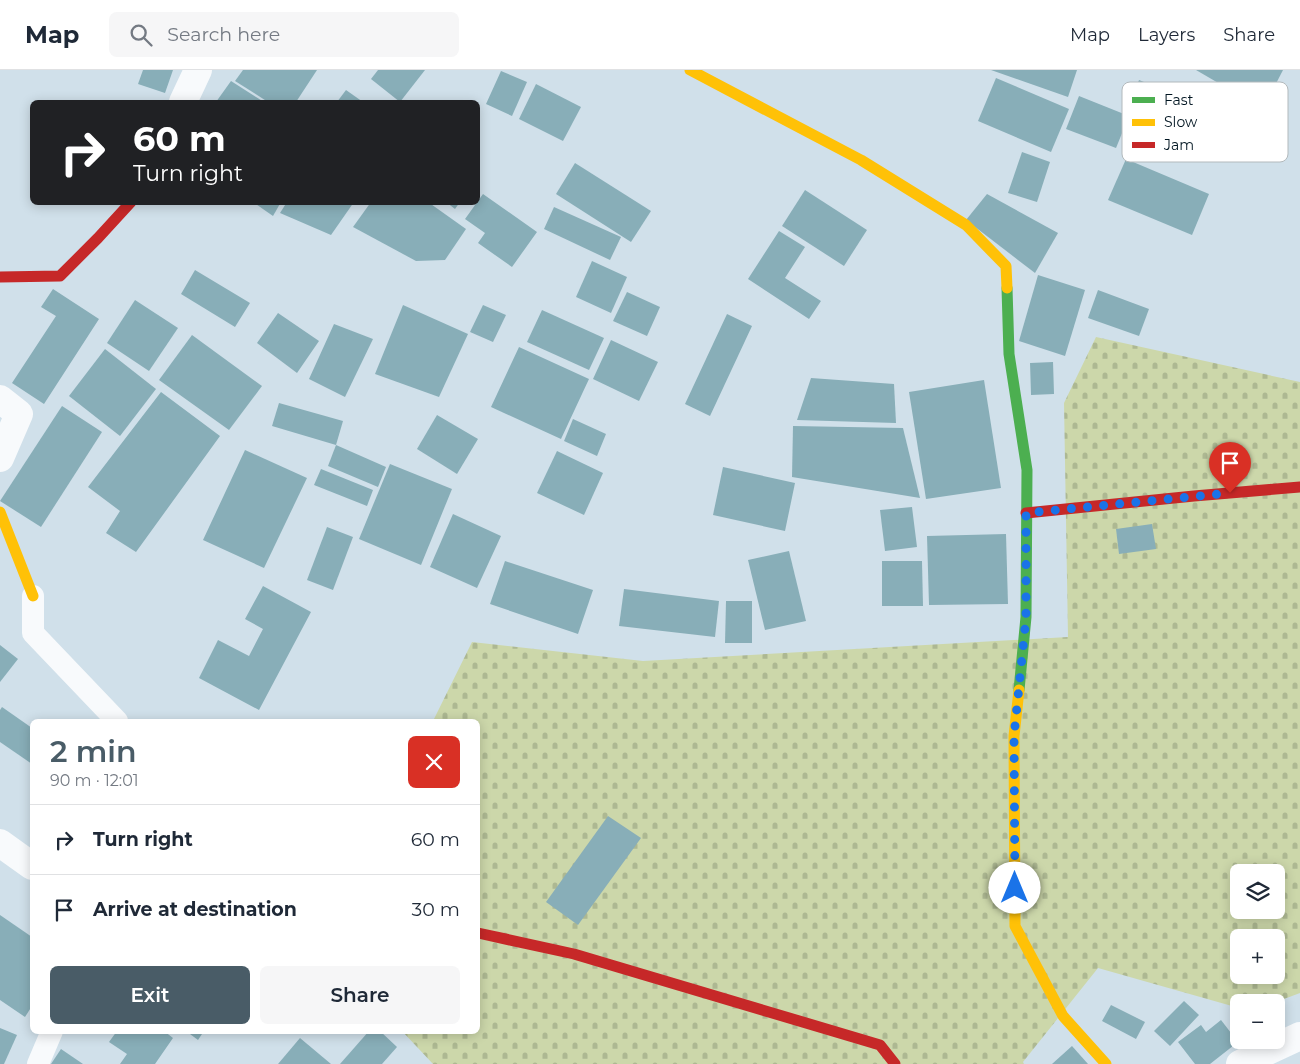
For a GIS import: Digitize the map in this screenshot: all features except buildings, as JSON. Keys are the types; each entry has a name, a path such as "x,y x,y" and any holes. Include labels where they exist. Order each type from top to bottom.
{"street":[{"path":"184,100 198,70"},
{"path":"690,70 861,160 966,225 1006,266 1009,354 1027,470 1026,618 1014,736 1015,926 1063,1016 1106,1064"},
{"path":"0,277 60,276 128,205"},
{"path":"0,399 19,414 0,458"},
{"path":"1026,513 1300,487"},
{"path":"0,512 33,596"},
{"path":"0,842 30,864"},
{"path":"480,933 574,954 880,1045 895,1064"},
{"path":"1240,1064 1300,1036"}],"lane":[{"path":"33,596 33,633 115,719"},
{"path":"38,1064 51,1034"}],"green space":[{"path":"1096,337 1300,382 1300,993 1285,999 1285,994 1230,994 1230,1005 1098,968 1023,1062 1024,1064 433,1064 405,1034 480,1034 480,719 434,719 472,642 643,661 1068,637 1064,403"}],"traffic: fast":[{"path":"1007,288 1009,354 1027,470 1026,617 1019,690"}],"traffic: slow":[{"path":"690,70 861,160 966,225 1006,266 1007,288"},
{"path":"0,512 33,596"},
{"path":"1019,690 1014,736 1015,926 1063,1016 1106,1064"}],"traffic: jam":[{"path":"0,277 60,276 128,205"},
{"path":"1026,513 1300,487"},
{"path":"480,933 574,954 880,1045 895,1064"}],"route":[{"path":"1015,888 1014,736 1026,618 1026,513 1230,493"}]}
